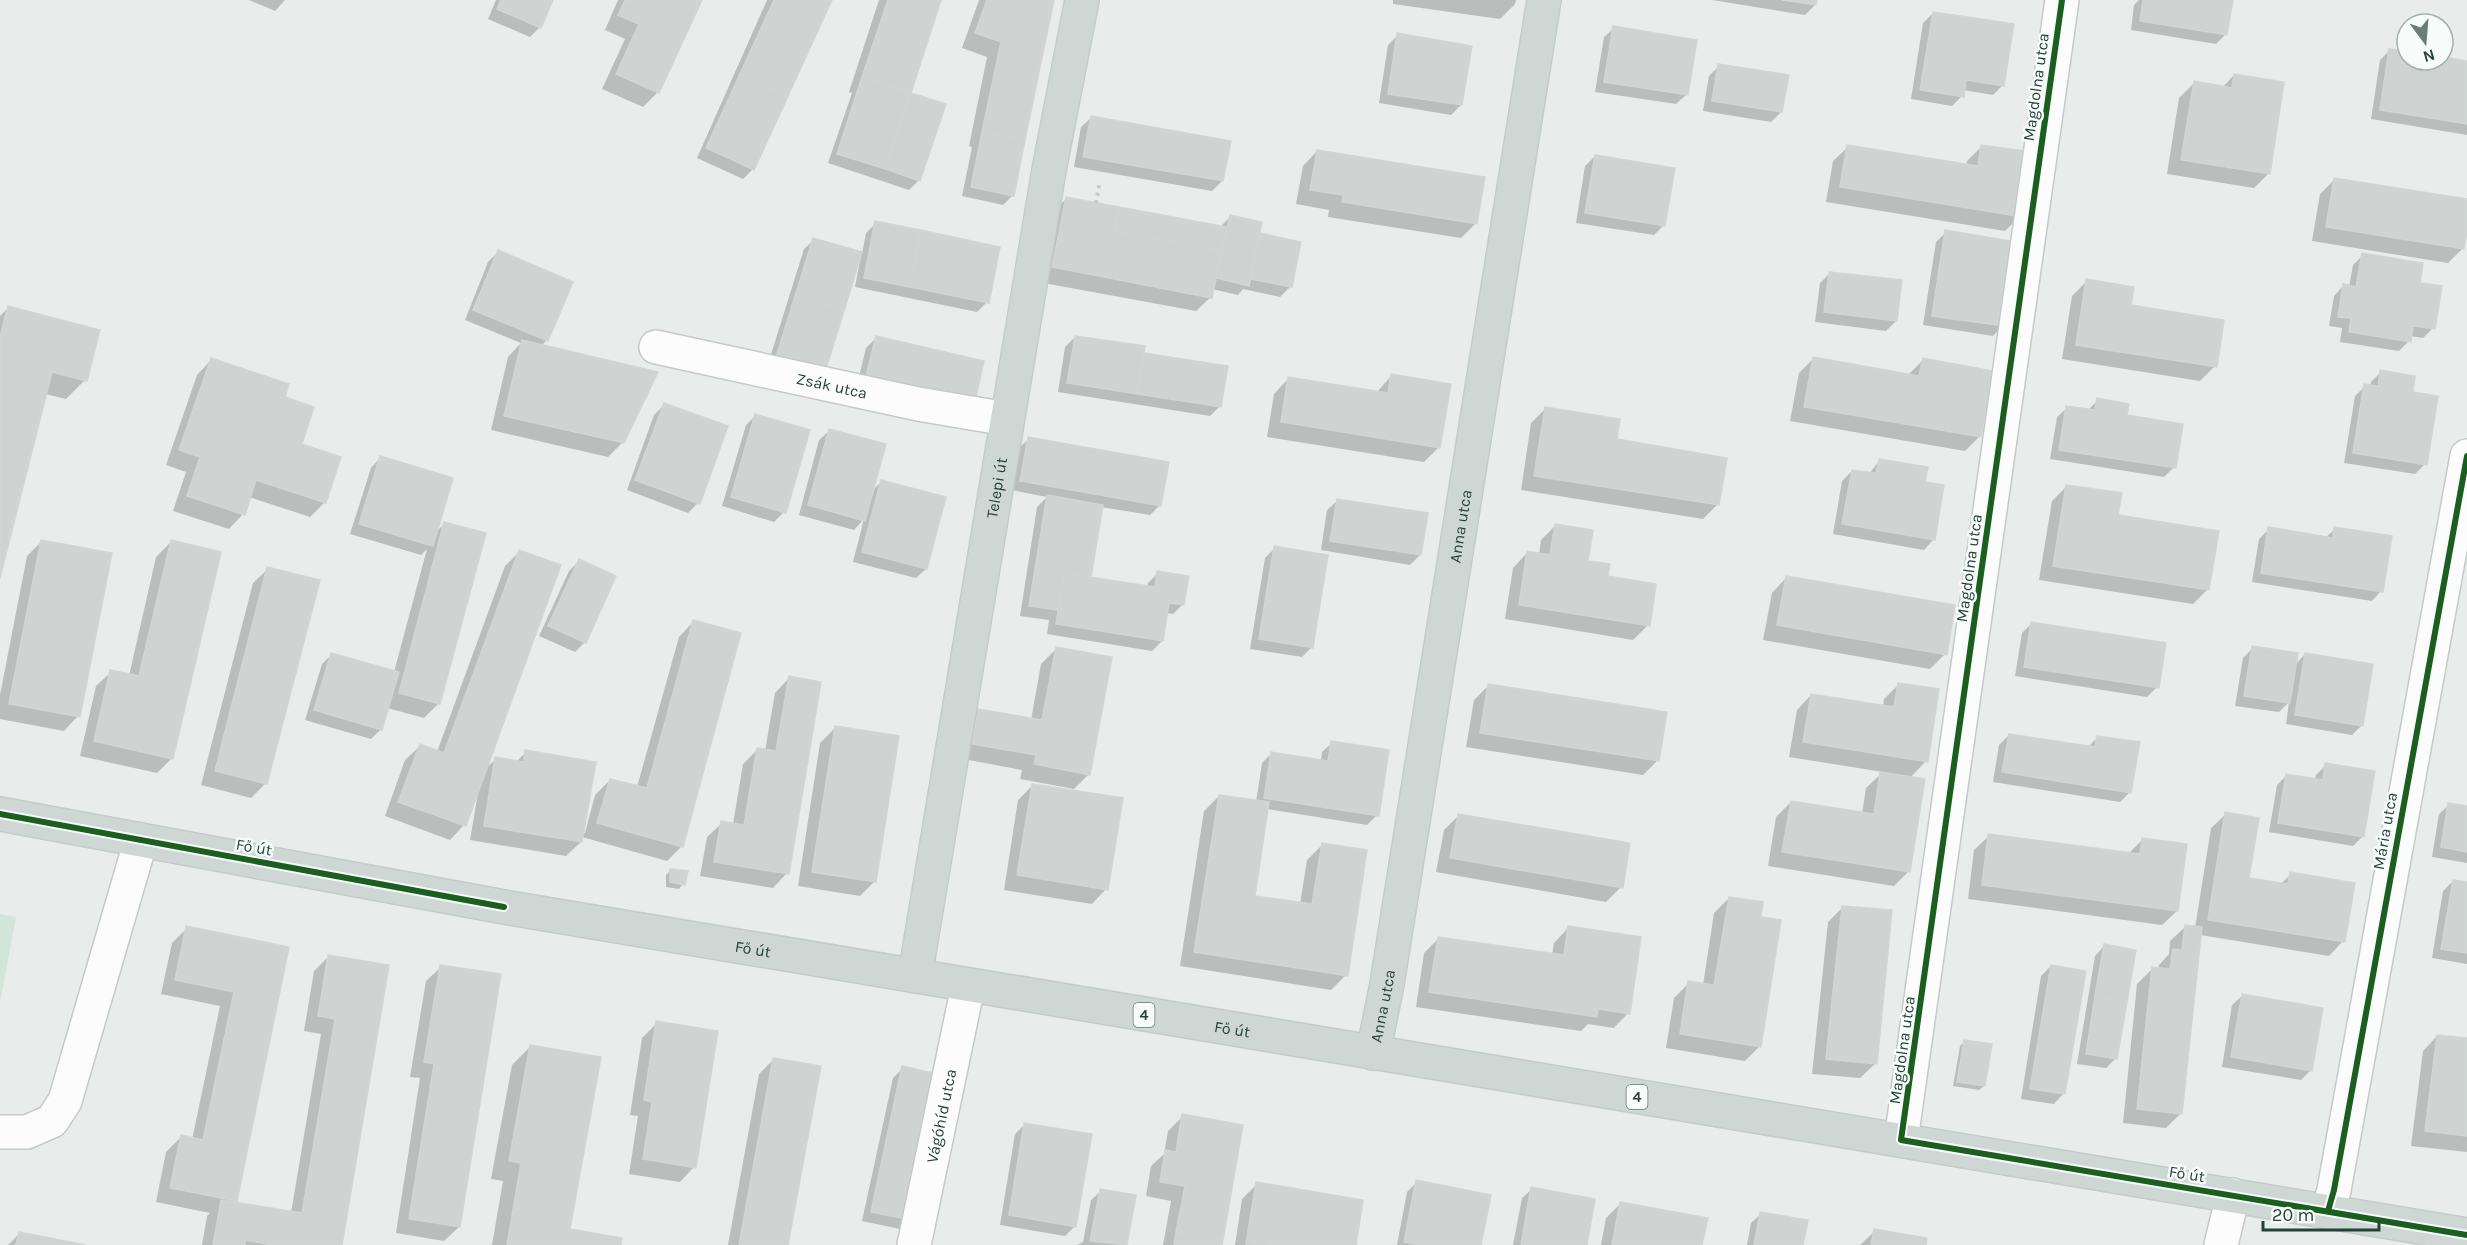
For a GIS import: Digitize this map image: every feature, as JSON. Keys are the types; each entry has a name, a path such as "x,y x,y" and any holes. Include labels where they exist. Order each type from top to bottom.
{"main road":[{"name":"Telepi út","path":"915,976 937,857 1049,170 1082,0"},
{"name":"Anna utca","path":"1373,1053 1387,984 1544,0"},
{"name":"Fő út","path":"0,814 504,907 2467,1235"}],"street":[{"name":"Magdolna utca","path":"1901,1140 2062,0"},
{"name":"Zsák utca","path":"656,347 918,404 1007,419"},
{"name":"Mária utca","path":"2328,1211 2334,1190 2467,456"},
{"path":"0,1132 27,1132 52,1120 65,1101 141,840"},
{"name":"Vágóhíd utca","path":"914,1245 968,986"},
{"path":"2221,1245 2233,1195"}],"path":[{"path":"1096,203 1100,181"}],"green space":[{"path":"0,914 16,917 0,1003"}],"building":[{"path":"501,0 553,0 541,28 497,9"},
{"path":"625,0 702,0 659,93 616,74 639,24 618,15"},
{"path":"774,0 832,0 788,96 740,74"},
{"path":"888,0 941,0 911,93 862,77"},
{"path":"987,0 1054,0 1025,140 982,132 1001,42 975,33"},
{"path":"1782,0 1817,0 1816,5"},
{"path":"2143,0 2233,0 2227,35 2140,21"},
{"path":"1933,12 2014,24 2004,86 1966,80 1964,97 1920,90"},
{"path":"1613,26 1697,40 1688,95 1604,82"},
{"path":"1397,33 1472,46 1462,105 1388,94"},
{"path":"2389,49 2395,50 2395,72 2455,72 2455,59 2467,61 2467,124 2380,110"},
{"path":"1718,64 1789,75 1782,112 1712,101"},
{"path":"740,74 788,96 754,170 706,148"},
{"path":"2234,74 2284,82 2270,174 2181,160 2194,81 2232,88"},
{"path":"862,77 911,93 886,169 837,154"},
{"path":"911,93 946,104 920,181 886,169"},
{"path":"1091,116 1231,141 1223,181 1083,157"},
{"path":"982,132 1025,140 1014,196 971,187"},
{"path":"1847,145 1978,166 1981,145 2032,152 2022,217 1840,187"},
{"path":"1317,150 1485,177 1477,224 1342,202 1343,195 1310,190"},
{"path":"1595,155 1675,168 1665,226 1585,213"},
{"path":"2334,178 2467,199 2467,231 2464,249 2326,227"},
{"path":"1066,197 1119,207 1115,231 1222,251 1212,298 1052,267"},
{"path":"1119,207 1227,227 1222,251 1115,231"},
{"path":"1230,215 1262,222 1249,286 1216,278"},
{"path":"875,221 921,230 910,287 864,278"},
{"path":"921,230 1000,247 989,303 910,287"},
{"path":"1945,230 2017,242 2004,326 1932,316"},
{"path":"1260,233 1301,242 1292,287 1250,279"},
{"path":"813,238 862,252 844,311 795,296"},
{"path":"498,250 573,282 548,341 473,310"},
{"path":"2362,253 2423,263 2420,283 2442,286 2435,329 2413,326 2411,342 2349,332 2351,318 2338,317 2343,284 2356,287"},
{"path":"1829,272 1902,280 1897,321 1824,312"},
{"path":"2086,279 2134,287 2131,305 2224,320 2217,367 2076,345"},
{"path":"795,296 844,311 826,369 777,354"},
{"path":"8,306 100,330 87,381 52,372 0,578 0,337"},
{"path":"876,336 984,361 974,405 865,380"},
{"path":"1075,336 1145,346 1137,394 1067,383"},
{"path":"522,340 658,372 624,443 504,416"},
{"path":"1144,353 1228,366 1221,407 1137,394"},
{"path":"1813,357 1919,376 1923,358 1993,371 1981,437 1804,407"},
{"path":"211,358 289,384 285,397 314,407 302,444 341,457 326,503 256,480 245,515 187,496 200,457 179,450"},
{"path":"2380,370 2415,376 2413,392 2438,396 2427,465 2353,453 2364,384 2378,386"},
{"path":"1391,374 1451,384 1440,448 1281,422 1288,377 1388,393"},
{"path":"2097,398 2129,404 2127,415 2183,424 2176,468 2059,450 2066,406 2095,410"},
{"path":"664,403 728,426 700,504 635,480"},
{"path":"1545,407 1620,419 1617,439 1727,458 1719,505 1534,476"},
{"path":"755,414 810,430 786,513 731,497"},
{"path":"829,429 886,444 865,521 808,505"},
{"path":"1028,437 1169,462 1161,506 1020,481"},
{"path":"380,456 453,478 433,546 359,524"},
{"path":"1879,459 1928,467 1925,482 1944,485 1935,540 1842,524 1852,470 1876,473"},
{"path":"881,480 946,497 927,569 862,552"},
{"path":"2066,485 2122,493 2118,515 2219,531 2209,590 2053,566"},
{"path":"1047,495 1103,505 1091,577 1064,573 1058,610 1029,606"},
{"path":"1337,499 1428,513 1421,555 1330,541"},
{"path":"444,522 486,533 440,704 399,693"},
{"path":"1555,524 1593,530 1588,561 1610,564 1608,576 1656,584 1650,626 1519,605 1527,551 1550,555"},
{"path":"2268,527 2333,538 2334,527 2392,536 2383,592 2261,573"},
{"path":"41,540 112,553 80,717 9,704"},
{"path":"171,540 221,552 173,759 94,741 110,670 139,676"},
{"path":"1274,546 1328,555 1313,648 1259,639"},
{"path":"519,550 561,565 466,826 398,802 420,744 444,753"},
{"path":"579,559 616,576 586,643 548,626"},
{"path":"267,567 320,580 267,784 215,771"},
{"path":"1157,571 1189,576 1184,605 1169,603 1163,641 1056,624 1064,573 1155,587"},
{"path":"1786,576 1955,605 1947,655 1777,625"},
{"path":"693,620 741,633 683,847 597,823 610,779 647,788"},
{"path":"2031,622 2166,643 2159,688 2024,667"},
{"path":"2252,646 2298,653 2290,703 2244,696"},
{"path":"1056,647 1112,657 1090,775 1034,764 1036,755 972,744 978,709 1042,720"},
{"path":"331,653 399,672 382,730 314,710"},
{"path":"2305,653 2373,664 2363,726 2295,715"},
{"path":"789,676 821,682 789,874 714,862 721,821 744,825 757,748 776,751"},
{"path":"1898,683 1939,689 1928,762 1803,742 1811,694 1894,707"},
{"path":"1488,684 1667,712 1659,761 1480,733"},
{"path":"835,726 899,736 876,882 812,872"},
{"path":"2009,734 2095,747 2097,736 2140,742 2131,793 2002,772"},
{"path":"1331,741 1389,750 1379,816 1264,798 1271,752 1328,761"},
{"path":"525,750 596,762 582,842 484,826 495,757 524,762"},
{"path":"2325,763 2375,771 2364,837 2278,823 2286,774 2323,780"},
{"path":"1880,772 1925,779 1910,872 1782,852 1791,801 1874,814"},
{"path":"1032,784 1123,798 1108,890 1017,875"},
{"path":"1219,795 1269,802 1255,896 1312,904 1322,843 1367,850 1348,976 1194,952"},
{"path":"2448,803 2467,806 2467,852 2441,847"},
{"path":"2225,812 2259,818 2249,878 2288,884 2290,872 2355,883 2345,942 2208,920"},
{"path":"1458,814 1630,843 1623,888 1450,858"},
{"path":"1988,834 2140,854 2142,838 2187,844 2178,911 1982,885"},
{"path":"670,869 688,871 685,885 670,882"},
{"path":"2453,880 2467,882 2467,953 2441,949"},
{"path":"1729,897 1763,902 1761,917 1781,920 1761,1047 1680,1034 1688,981 1714,985"},
{"path":"1842,906 1892,910 1877,1064 1826,1059"},
{"path":"2185,925 2202,927 2182,1114 2137,1109 2152,967 2170,969 2173,949 2182,950"},
{"path":"186,926 289,947 237,1201 170,1188 181,1135 203,1140 234,992 175,980"},
{"path":"1568,926 1641,937 1630,1014 1598,1009 1597,1017 1429,992 1438,937 1564,955"},
{"path":"2104,944 2136,950 2127,1002 2095,996"},
{"path":"328,955 389,965 342,1245 272,1245 245,1240 245,1245 213,1245 221,1200 302,1213 335,1019 318,1016"},
{"path":"440,965 501,974 460,1227 409,1219 434,1064 424,1062"},
{"path":"2051,965 2086,971 2065,1094 2030,1089"},
{"path":"2242,994 2323,1008 2312,1071 2231,1057"},
{"path":"2095,996 2127,1002 2117,1059 2086,1054"},
{"path":"656,1021 718,1031 696,1168 643,1159 652,1102 644,1100"},
{"path":"2437,1035 2467,1038 2467,1136 2425,1131"},
{"path":"1964,1040 1992,1044 1985,1086 1957,1082"},
{"path":"530,1045 601,1057 570,1229 622,1238 621,1245 507,1245 521,1163 509,1161"},
{"path":"773,1058 821,1066 788,1245 739,1245"},
{"path":"902,1066 942,1075 911,1220 871,1212"},
{"path":"1182,1114 1243,1125 1223,1240 1176,1232 1185,1186 1160,1182 1165,1150 1176,1152"},
{"path":"1024,1123 1092,1134 1076,1227 1009,1215"},
{"path":"1416,1180 1491,1195 1481,1245 1419,1245 1404,1242"},
{"path":"1256,1182 1363,1200 1356,1245 1246,1244"},
{"path":"1531,1187 1595,1199 1587,1245 1521,1245"},
{"path":"1100,1189 1136,1195 1127,1245 1090,1241"},
{"path":"1620,1202 1708,1218 1702,1245 1612,1245"},
{"path":"1760,1212 1808,1220 1803,1245 1754,1245"},
{"path":"1874,1229 1927,1238 1926,1245 1871,1245"},
{"path":"19,1232 85,1245 16,1245"},
{"path":"1176,1232 1223,1240 1222,1245 1174,1245"}],"cycle path":[{"path":"2062,0 1901,1140 2467,1235"},
{"path":"2328,1211 2334,1190 2467,456"},
{"path":"0,814 504,907"}]}
